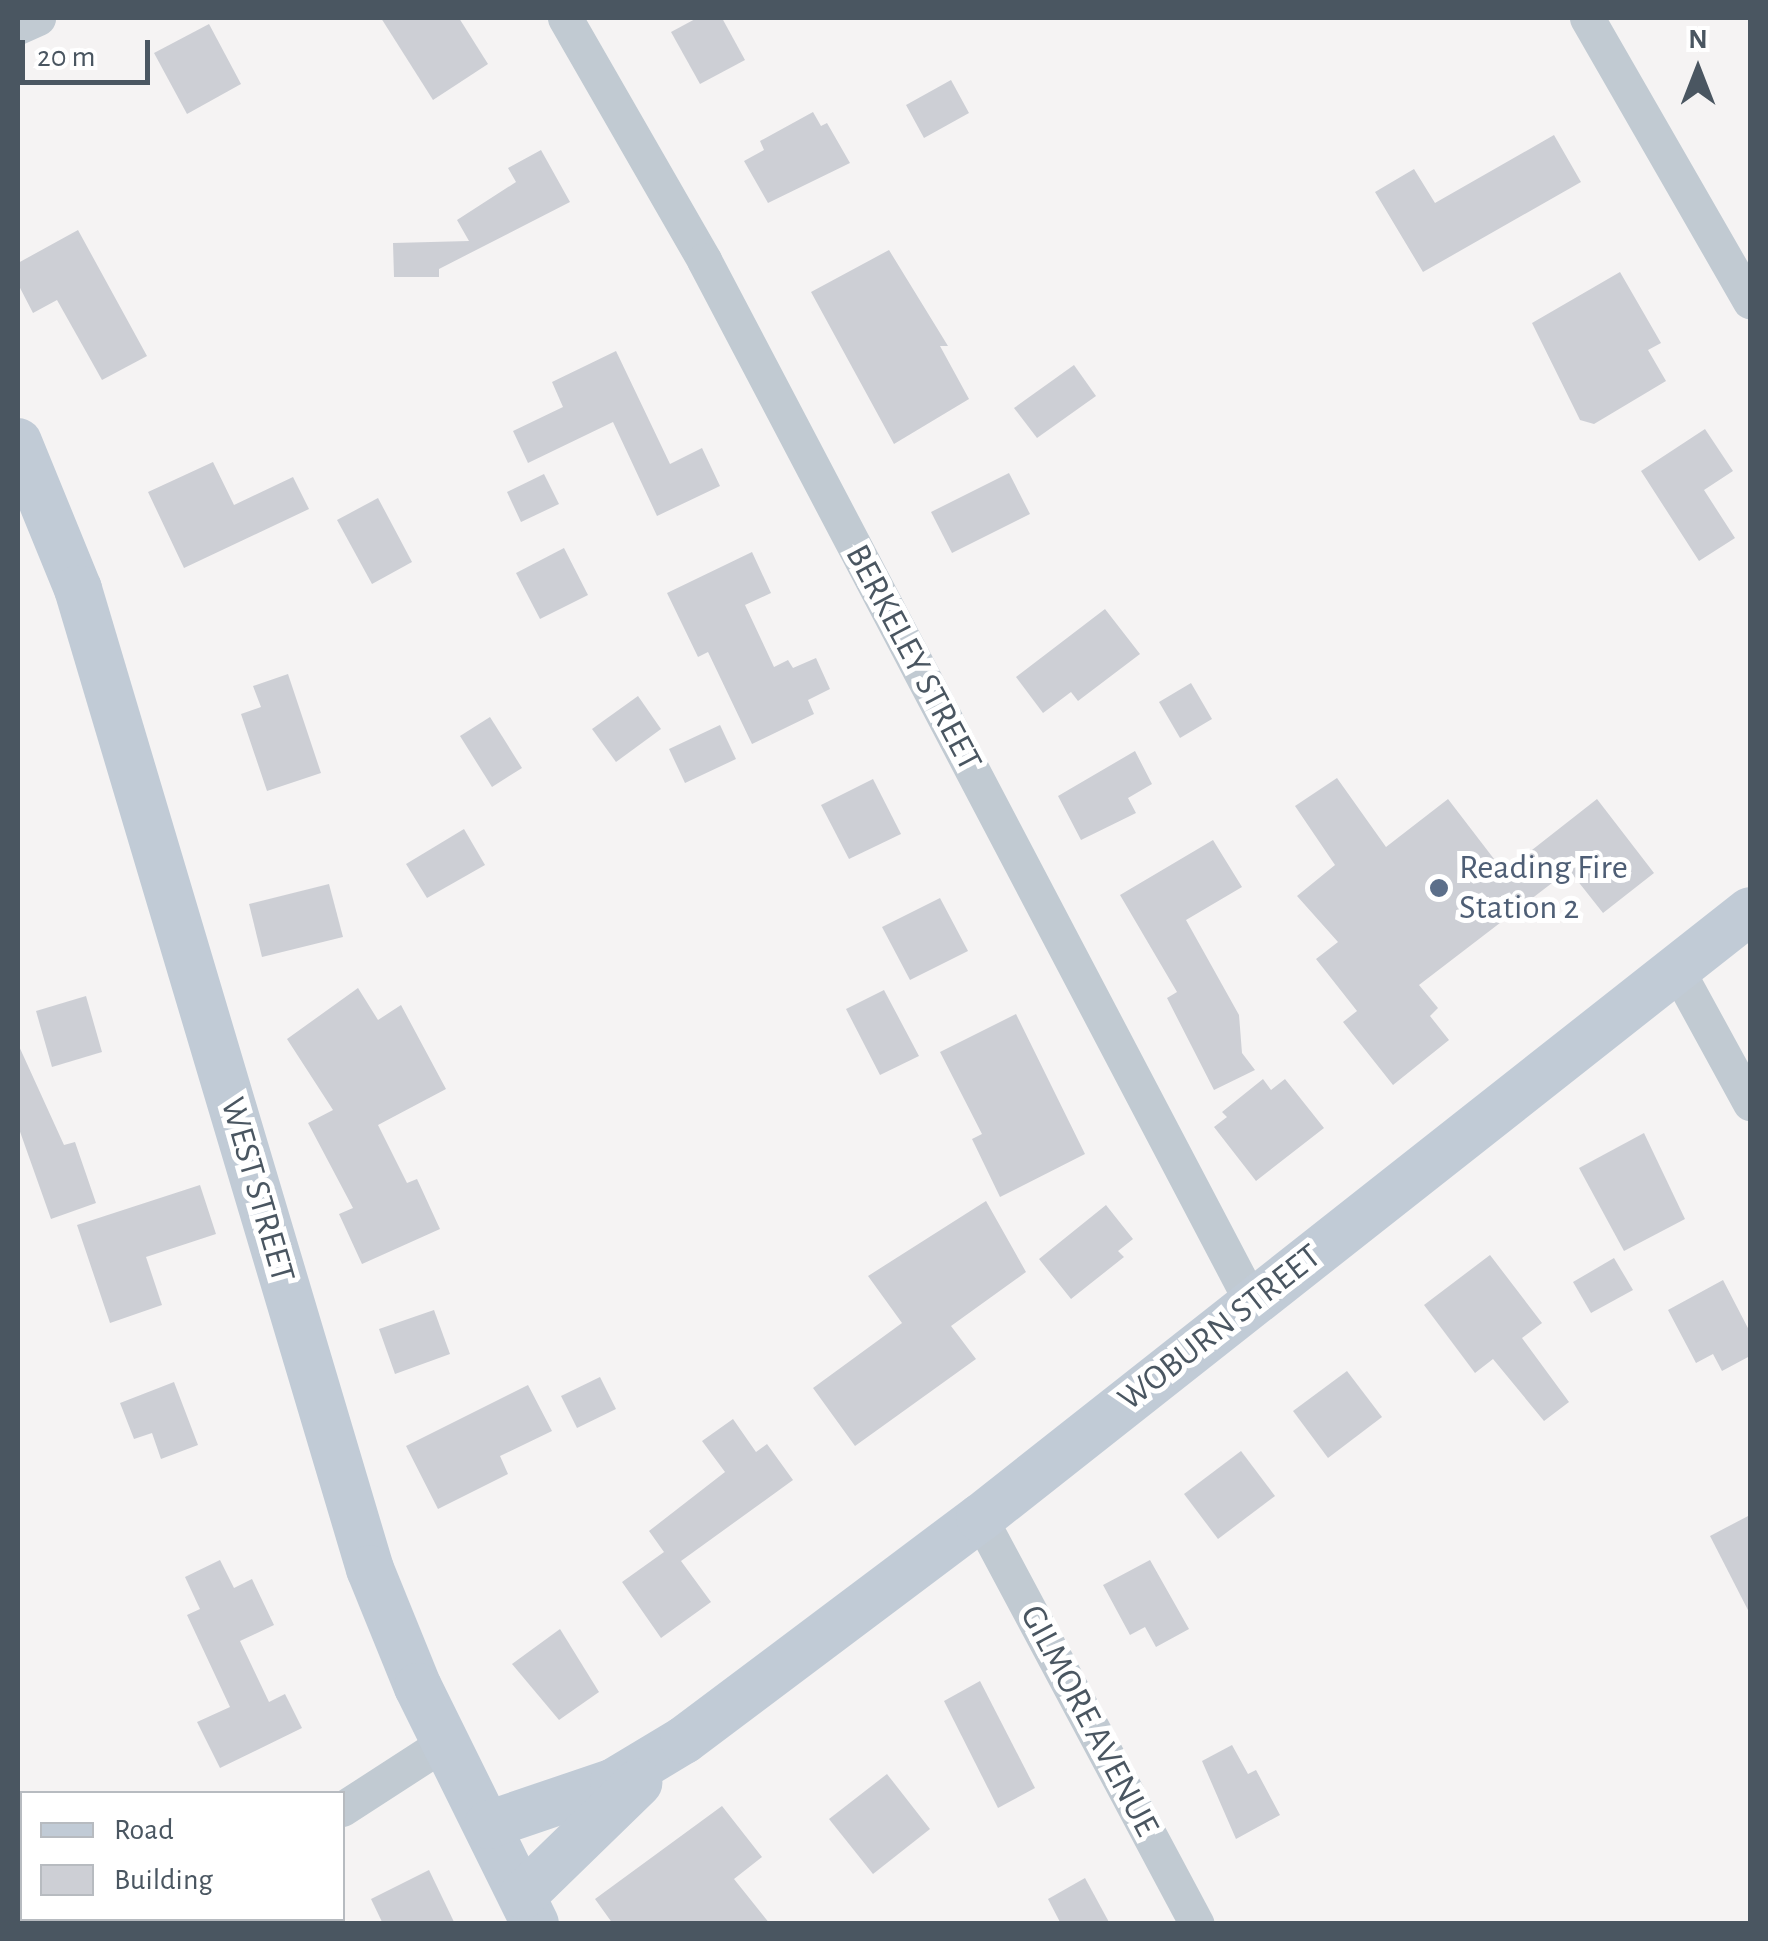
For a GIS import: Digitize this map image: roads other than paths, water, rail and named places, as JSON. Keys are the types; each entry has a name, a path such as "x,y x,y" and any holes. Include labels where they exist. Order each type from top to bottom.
{"street":[{"path":"18,27 38,18"},
{"name":"BERKELEY STREET","path":"565,18 704,260 1252,1302"},
{"path":"1586,18 1750,302"},
{"name":"WEST STREET","path":"18,442 78,588 370,1569 444,1743 529,1909"},
{"name":"WOBURN STREET","path":"488,1825 614,1782 684,1740 980,1518 1750,911"},
{"path":"1676,968 1750,1103"},
{"name":"GILMORE AVENUE","path":"980,1518 1198,1924"},
{"name":"WOBURN STREET","path":"529,1909 684,1740"},
{"path":"345,1807 444,1743"}],"place":[{"name":"Reading Fire Station 2","path":"1439,888"}]}
